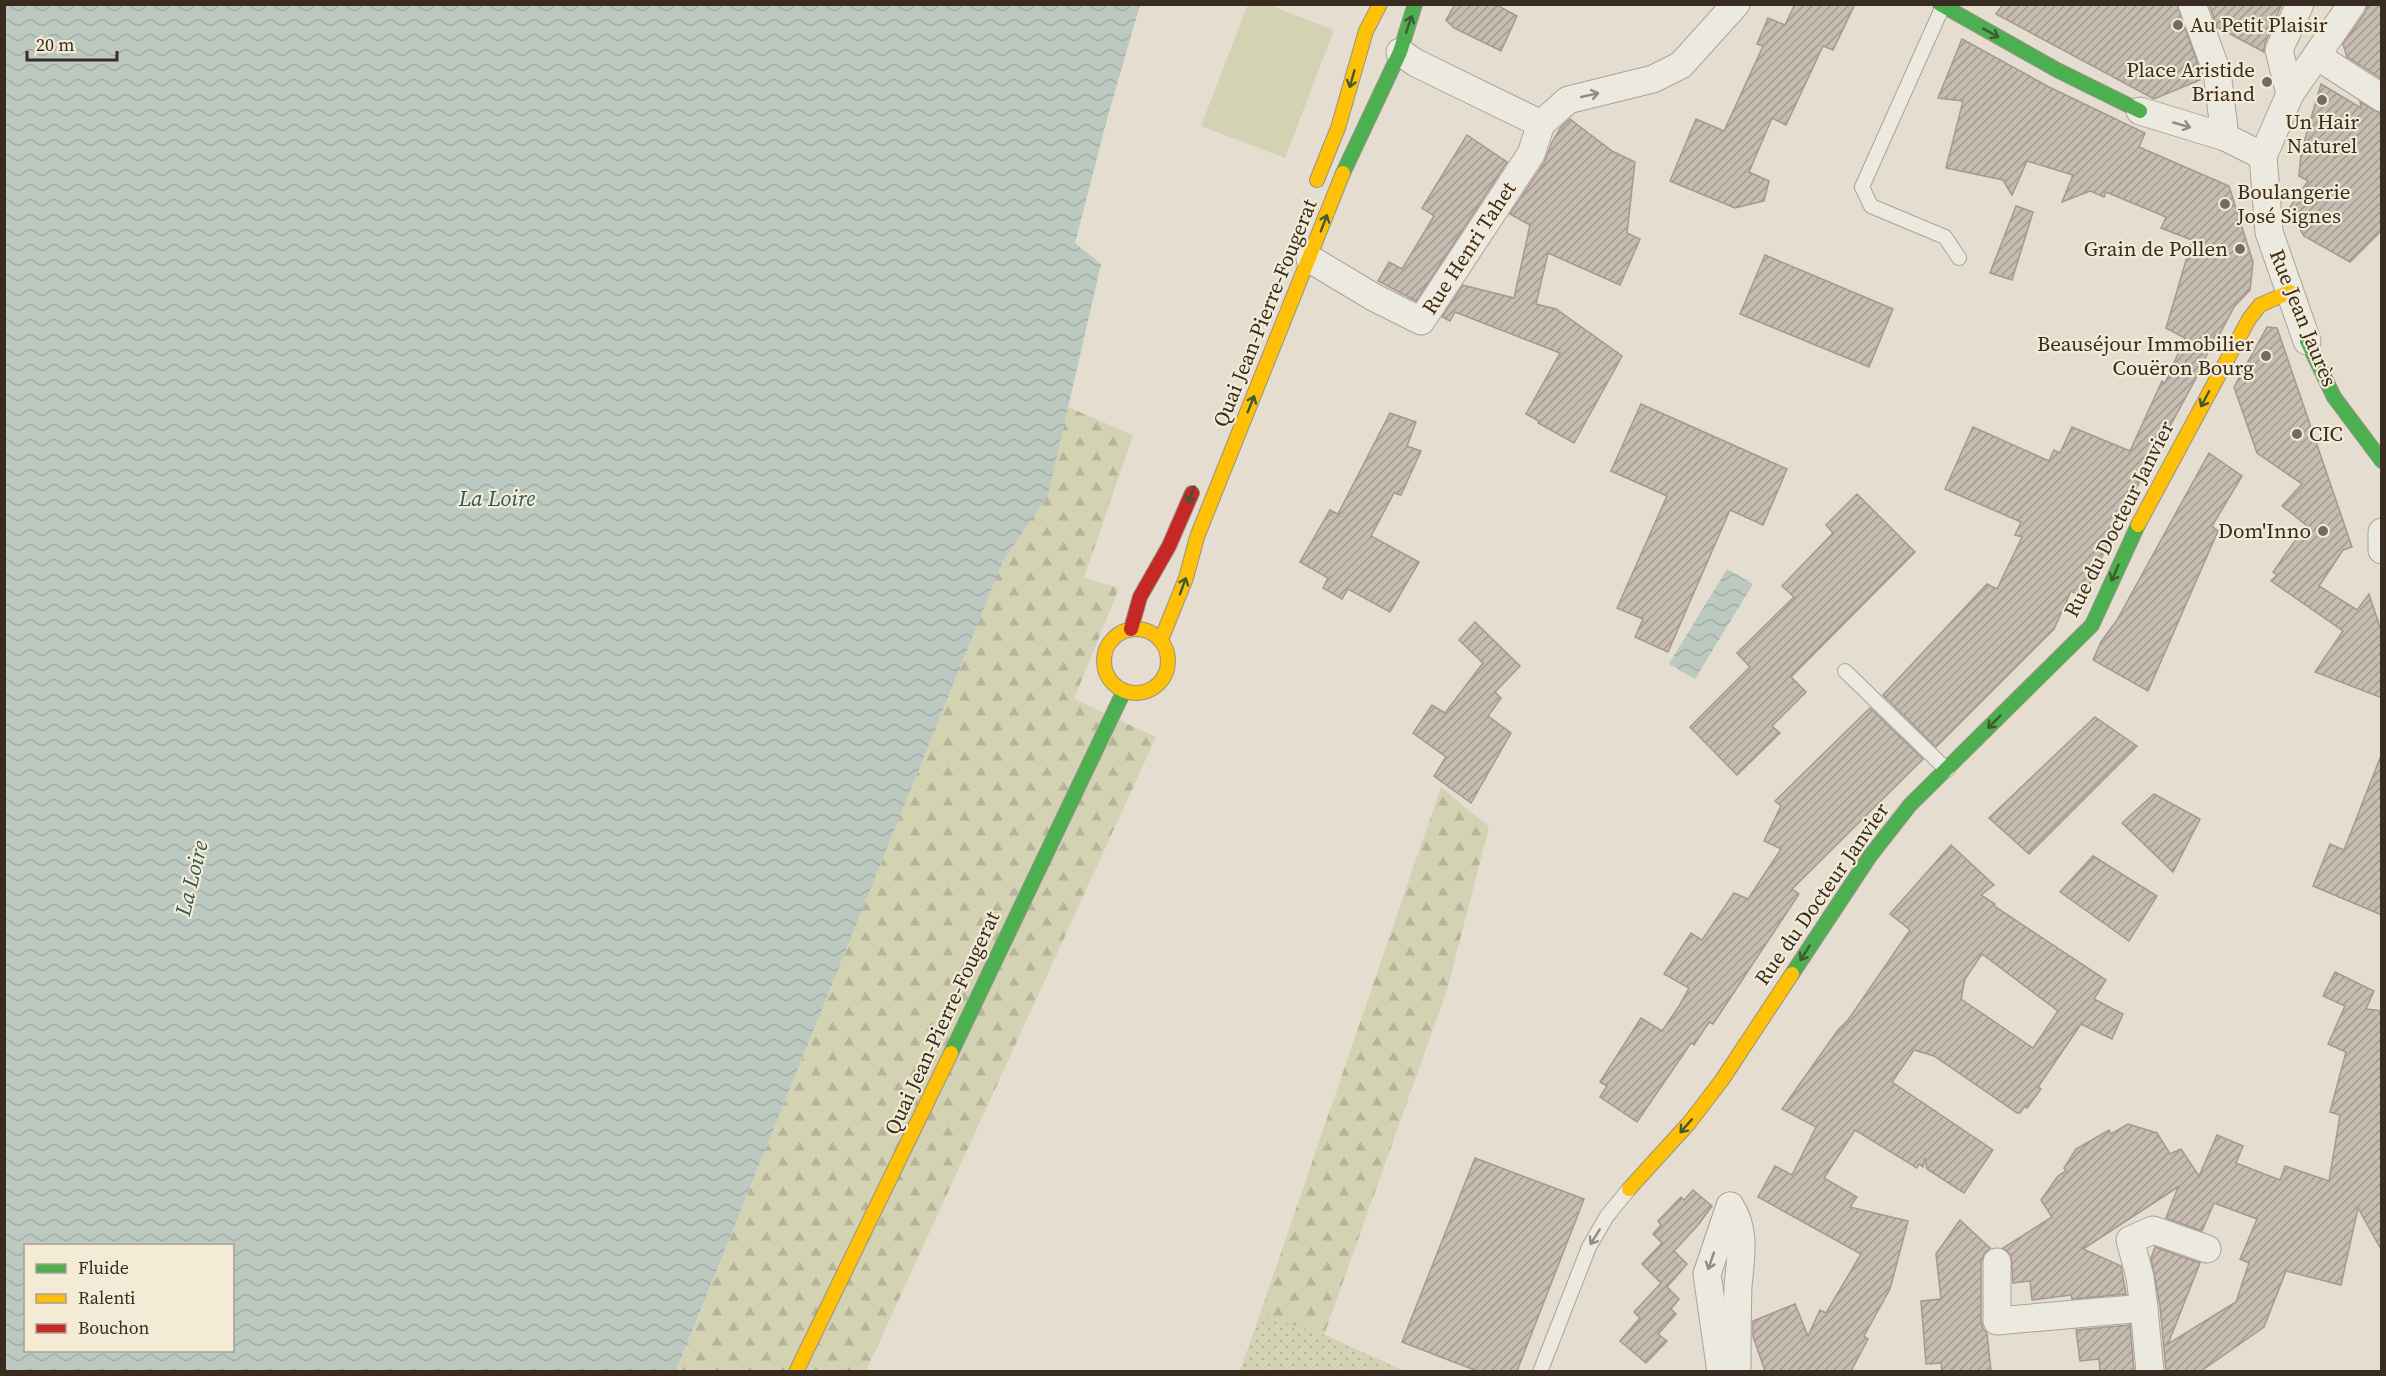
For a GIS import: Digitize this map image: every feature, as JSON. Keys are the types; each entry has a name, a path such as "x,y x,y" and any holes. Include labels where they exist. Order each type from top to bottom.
{"main road":[{"name":"Quai Jean-Pierre-Fougerat","path":"1311,193 1338,128 1366,31 1380,4"},
{"name":"Quai Jean-Pierre-Fougerat","path":"1161,640 1183,587 1197,537 1346,166 1400,52 1415,4"},
{"path":"1941,5 2057,70 2140,111"},
{"name":"Rue du Docteur Janvier","path":"1629,1190 1689,1124 1722,1080 1870,856 1910,805 2092,625 2133,532 2249,319 2260,305 2290,292"},
{"name":"Rue Jean Jaurès","path":"2307,341 2334,397 2382,461"},
{"path":"1131,629 1140,597 1169,546 1198,477"},
{"path":"1131,629 1147,631 1161,640 1167,657 1165,675 1152,688 1144,692 1124,691 1107,676 1104,653 1111,640 1123,631 1131,629"},
{"name":"Quai Jean-Pierre-Fougerat","path":"796,1371 894,1175 1124,691"}],"street":[{"path":"1400,52 1416,63 1541,124 1568,100 1653,80 1681,65 1736,4"},
{"path":"2192,4 2217,72 2225,137"},
{"path":"2290,94 2279,50 2300,4"},
{"path":"2140,111 2225,137 2263,156 2290,94 2352,4"},
{"path":"2317,56 2382,98"},
{"name":"Rue Henri Tahet","path":"1310,259 1375,298 1421,321 1531,154 1541,124"},
{"name":"Rue Jean Jaurès","path":"2263,156 2269,232 2307,341"},
{"path":"2382,532 2382,550"},
{"path":"1721,1371 1707,1274 1730,1206 1737,1216 1743,1252 1738,1287 1737,1371"},
{"path":"2150,1371 2140,1277 2130,1240 2153,1230 2207,1248"},
{"path":"1997,1262 1997,1321 2144,1308"}],"lane":[{"path":"1941,5 1862,187 1871,206 1945,237 1959,258"},
{"path":"1845,671 1947,770"},
{"name":"Rue du Docteur Janvier","path":"1540,1371 1589,1247 1607,1216 1629,1190"}],"green space":[{"path":"1248,4 1269,5 1334,30 1285,158 1201,126"},
{"path":"1068,407 1133,435 1084,578 1119,588 1074,699 1156,737 866,1371 676,1372 1003,561 1048,495"},
{"path":"1441,787 1489,827 1447,990 1324,1335 1260,1314"},
{"path":"1260,1314 1325,1335 1404,1371 1240,1371"}],"water":[{"name":"La Loire","path":"5,4 1140,5 1075,243 1101,264 1048,495 1003,561 676,1371 5,1371"},
{"path":"1727,569 1753,584 1695,679 1669,664"}],"building":[{"path":"1455,4 1495,4 1517,16 1501,51 1454,28 1446,20"},
{"path":"1795,4 1855,4 1833,50 1823,46 1786,125 1772,118 1749,172 1769,181 1764,201 1735,208 1670,181 1696,119 1724,131 1763,46 1757,44 1768,18 1785,25"},
{"path":"2003,4 2177,4 2202,76 2200,80 2154,99 1996,14"},
{"path":"2209,4 2282,4 2265,43 2264,52 2217,27"},
{"path":"2368,4 2382,4 2382,79 2347,57 2343,44 2365,13"},
{"path":"1962,39 2049,87 2145,133 2139,147 2229,186 2253,262 2250,290 2234,307 2217,339 2215,335 2201,369 2169,428 2167,427 2158,449 2117,523 2084,597 2071,591 2054,629 1936,747 1883,695 1987,584 1997,589 2022,537 2015,535 2021,522 1945,489 1973,427 2049,461 2054,450 2060,453 2072,427 2130,451 2162,381 2165,383 2185,338 2166,328 2192,240 2161,228 2166,217 2106,192 2104,197 2090,191 2062,202 2073,175 2027,161 2012,195 2003,180 1946,168 1963,101 1938,98"},
{"path":"2321,84 2361,108 2360,102 2382,114 2382,230 2350,262 2304,236 2288,210 2308,181 2299,176 2301,153"},
{"path":"1570,119 1612,151 1635,162 1627,233 1640,239 1620,285 1548,253 1536,304 1556,309 1622,356 1574,443 1526,414 1560,353 1455,312 1450,321 1442,317 1463,285 1514,298 1530,225 1510,214 1544,163 1561,127"},
{"path":"1467,135 1507,162 1416,301 1378,281 1389,262 1402,269 1434,216 1422,208"},
{"path":"2016,206 2033,212 2012,280 1990,273"},
{"path":"1765,255 1893,309 1869,367 1740,314"},
{"path":"2267,327 2277,328 2352,547 2343,550 2319,586 2357,610 2369,594 2382,633 2382,698 2315,672 2343,631 2271,581 2277,575 2273,572 2306,525 2282,506 2302,484 2257,453 2234,387"},
{"path":"1641,404 1787,469 1763,525 1730,510 1668,652 1635,637 1643,619 1617,608 1667,496 1611,471"},
{"path":"1390,413 1416,422 1407,446 1421,451 1401,495 1394,493 1371,536 1419,562 1390,612 1348,589 1342,599 1323,588 1328,578 1300,562 1330,510 1338,514"},
{"path":"2209,453 2242,476 2212,526 2218,531 2148,691 2093,660 2101,642 2117,620"},
{"path":"1857,494 1915,552 1791,677 1806,692 1772,726 1780,733 1737,775 1690,727 1750,667 1737,653 1794,597 1782,586 1833,533 1826,525"},
{"path":"1475,622 1520,666 1495,692 1501,698 1488,716 1511,733 1471,803 1434,776 1446,757 1413,733 1432,705 1445,713 1483,663 1459,640"},
{"path":"1870,708 1923,759 1792,889 1799,894 1713,1024 1709,1022 1694,1045 1691,1043 1637,1122 1600,1097 1607,1086 1600,1082 1641,1018 1662,1031 1679,1006 1689,988 1664,974 1691,933 1702,940 1734,893 1748,899 1781,849 1764,841 1781,806 1775,801"},
{"path":"2095,717 2137,746 2029,854 1989,818"},
{"path":"2380,758 2382,758 2382,915 2313,886 2330,844 2344,850"},
{"path":"2154,794 2200,819 2173,872 2122,823"},
{"path":"1951,845 1994,885 1981,895 2106,980 2094,999 2123,1014 2112,1039 2081,1024 2038,1087 2041,1089 2027,1108 2025,1106 2020,1113 1934,1056 1914,1050 1892,1082 1993,1150 1964,1193 1927,1169 1925,1158 1923,1167 1919,1164 1917,1168 1855,1130 1824,1178 1857,1197 1850,1207 1908,1221 1890,1289 1864,1336 1868,1339 1851,1371 1765,1371 1753,1336 1753,1321 1795,1304 1808,1336 1820,1310 1826,1313 1861,1254 1758,1197 1775,1166 1792,1175 1816,1127 1782,1109 1838,1030 1848,1020 1910,930 1890,914","holes":["1982,954 2058,1011 2033,1048 1961,999 1965,979"]},
{"path":"2093,856 2157,896 2129,941 2060,892"},
{"path":"2335,972 2374,991 2366,1009 2382,1011 2382,1251 2358,1208 2341,1285 2286,1271 2264,1327 2201,1371 2166,1371 2160,1306 2151,1258 2155,1247 2200,1263 2168,1344 2236,1302 2249,1263 2240,1259 2257,1219 2214,1203 2202,1231 2166,1218 2178,1187 2083,1249 2121,1266 2126,1294 2072,1299 2071,1295 2032,1300 2030,1281 2013,1283 2011,1255 2003,1248 2052,1217 2041,1200 2058,1176 2066,1171 2064,1168 2076,1149 2109,1130 2111,1134 2128,1124 2157,1133 2170,1154 2181,1149 2199,1176 2217,1135 2243,1146 2236,1163 2280,1180 2285,1166 2329,1181 2340,1115 2330,1112 2346,1052 2328,1044 2345,1006 2323,996"},
{"path":"1475,1158 1584,1199 1517,1371 1477,1371 1402,1342"},
{"path":"1693,1190 1712,1206 1674,1251 1687,1264 1667,1287 1679,1299 1671,1309 1676,1314 1658,1334 1667,1341 1646,1363 1620,1341 1640,1318 1634,1312 1661,1283 1642,1264 1662,1243 1653,1234 1661,1225 1658,1221 1681,1197 1684,1200"},
{"path":"1960,1220 1990,1248 1984,1254 1981,1262 1981,1321 1987,1333 1991,1371 1942,1371 1941,1363 1926,1364 1921,1301 1941,1299 1936,1254"},
{"path":"2130,1325 2134,1371 2100,1371 2099,1359 2080,1361 2076,1330"}],"traffic: fast":[{"path":"1343,173 1400,52 1415,4"},
{"path":"1940,4 2057,70 2140,111"},
{"path":"2307,341 2334,397 2382,461"},
{"path":"1792,974 1870,856 1910,805 2092,625 2138,525"},
{"path":"951,1053 1124,691"}],"traffic: slow":[{"path":"1317,180 1338,128 1366,31 1380,4"},
{"path":"1161,640 1186,578 1197,537 1343,173"},
{"path":"2138,525 2249,319 2260,305 2290,292"},
{"path":"1136,629 1154,634 1159,638 1163,643 1168,661 1163,679 1159,684 1154,688 1136,693 1118,688 1113,684 1109,679 1104,661 1109,643 1113,638 1118,634 1136,629"},
{"path":"1629,1189 1689,1123 1722,1080 1792,974"},
{"path":"796,1372 951,1053"}],"traffic: jam":[{"path":"1131,629 1140,597 1169,546 1192,493"}],"place":[{"name":"Au Petit Plaisir","path":"2178,25"},
{"name":"Place Aristide Briand","path":"2267,82"},
{"name":"Un Hair Naturel","path":"2322,100"},
{"name":"Boulangerie José Signes","path":"2225,204"},
{"name":"Grain de Pollen","path":"2240,249"},
{"name":"Beauséjour Immobilier Couëron Bourg","path":"2266,356"},
{"name":"CIC","path":"2297,434"},
{"name":"Dom'Inno","path":"2323,531"}]}
